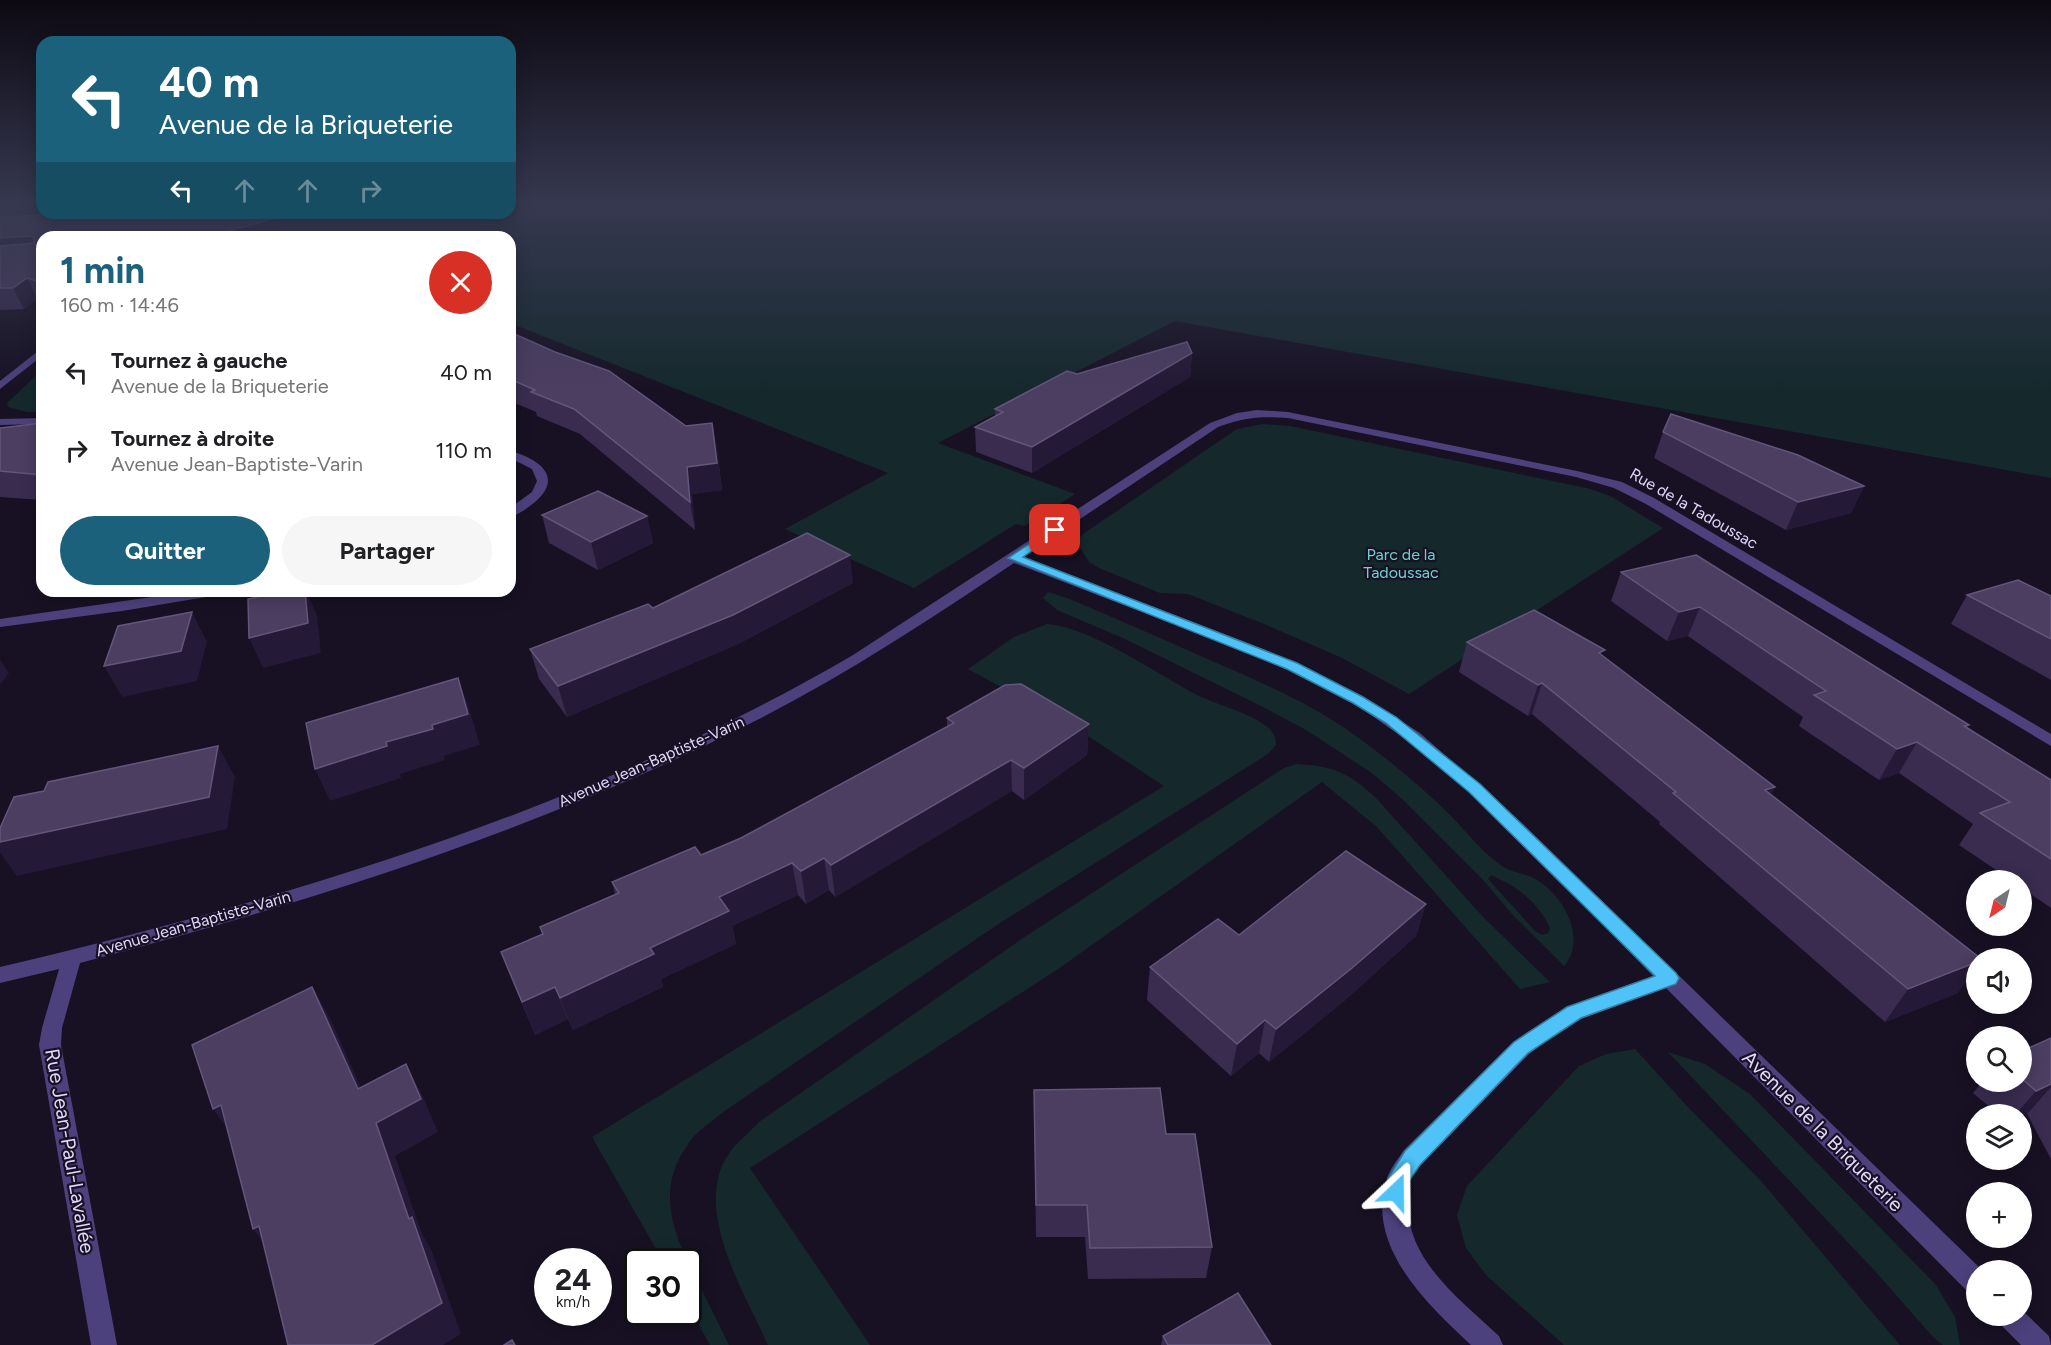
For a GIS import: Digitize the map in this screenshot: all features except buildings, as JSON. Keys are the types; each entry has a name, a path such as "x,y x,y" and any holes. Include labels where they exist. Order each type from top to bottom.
{"street":[{"path":"0,386 36,356"},
{"name":"Rue de la Tadoussac","path":"1241,415 1257,413 1288,415 1577,474 1618,485 1650,501 2051,741"},
{"name":"Avenue Jean-Baptiste-Varin","path":"0,975 190,926 344,879 494,827 596,787 728,728 808,687 917,623 1214,425 1241,415"},
{"path":"0,422 36,422"},
{"path":"516,457 535,466 542,473 543,481 541,490 516,509"},
{"name":"Avenue de la Briqueterie","path":"1014,558 1292,666 1327,682 1383,715 1444,761 1474,788 1670,978 1966,1272"},
{"path":"0,622 182,597"},
{"name":"Rue Jean-Paul-Lavallée","path":"72,958 57,1004 50,1045 104,1345"},
{"path":"1490,1345 1450,1307 1416,1269 1400,1237 1394,1206 1399,1178 1412,1158 1521,1048 1574,1013 1670,978"},
{"path":"2020,1326 2040,1345"}],"green space":[{"path":"516,265 2051,265 2051,478 1175,321 938,443 1075,494 1025,526 1016,524 914,588 785,529 888,473 516,325"},
{"path":"36,376 36,412 8,407 7,403"},
{"name":"Parc de la Tadoussac","path":"1262,424 1290,426 1591,489 1612,497 1663,528 1409,694 1342,658 1269,626 1188,594 1160,593 1099,568 1089,562 1081,549 1076,547 1076,542 1083,534 1237,429"},
{"path":"1048,592 1070,599 1243,674 1301,702 1356,736 1428,794 1491,858 1503,867 1535,879 1555,895 1569,918 1573,931 1574,943 1571,955 1564,966 1511,913 1484,881 1402,799 1372,773 1306,730 1261,706 1125,639 1057,610 1043,598","holes":["1491,875 1501,879 1533,903 1550,928 1548,933 1542,935 1535,931 1488,879"]},
{"path":"1047,624 1084,634 1124,653 1199,696 1251,717 1271,730 1276,745 1268,754 994,927 723,1112 702,1129 681,1155 674,1170 671,1185 672,1215 682,1248 656,1248 592,1137 1164,786 1073,726 968,669 1014,637"},
{"path":"1297,764 1340,772 1366,789 1484,918 1550,982 1520,989 1377,827 1322,782 1058,969 750,1168 870,1345 768,1345 735,1276 718,1224 716,1198 719,1174 730,1152 737,1144 759,1122 1023,938 1284,768"},
{"path":"1635,1049 1761,1181 1900,1345 1564,1345 1486,1275 1466,1248 1457,1215 1467,1186 1579,1066 1606,1054"},
{"path":"1668,1052 1705,1064 1750,1094 1936,1285 1955,1317 1960,1345 1943,1345 1933,1337 1875,1271"},
{"path":"702,1290 729,1345 710,1345 700,1326 702,1326"}],"route":[{"path":"1055,530 1014,558 1292,666 1327,682 1391,720 1444,761 1474,788 1670,978 1574,1013 1521,1048 1412,1158 1399,1178 1396,1192"}]}
